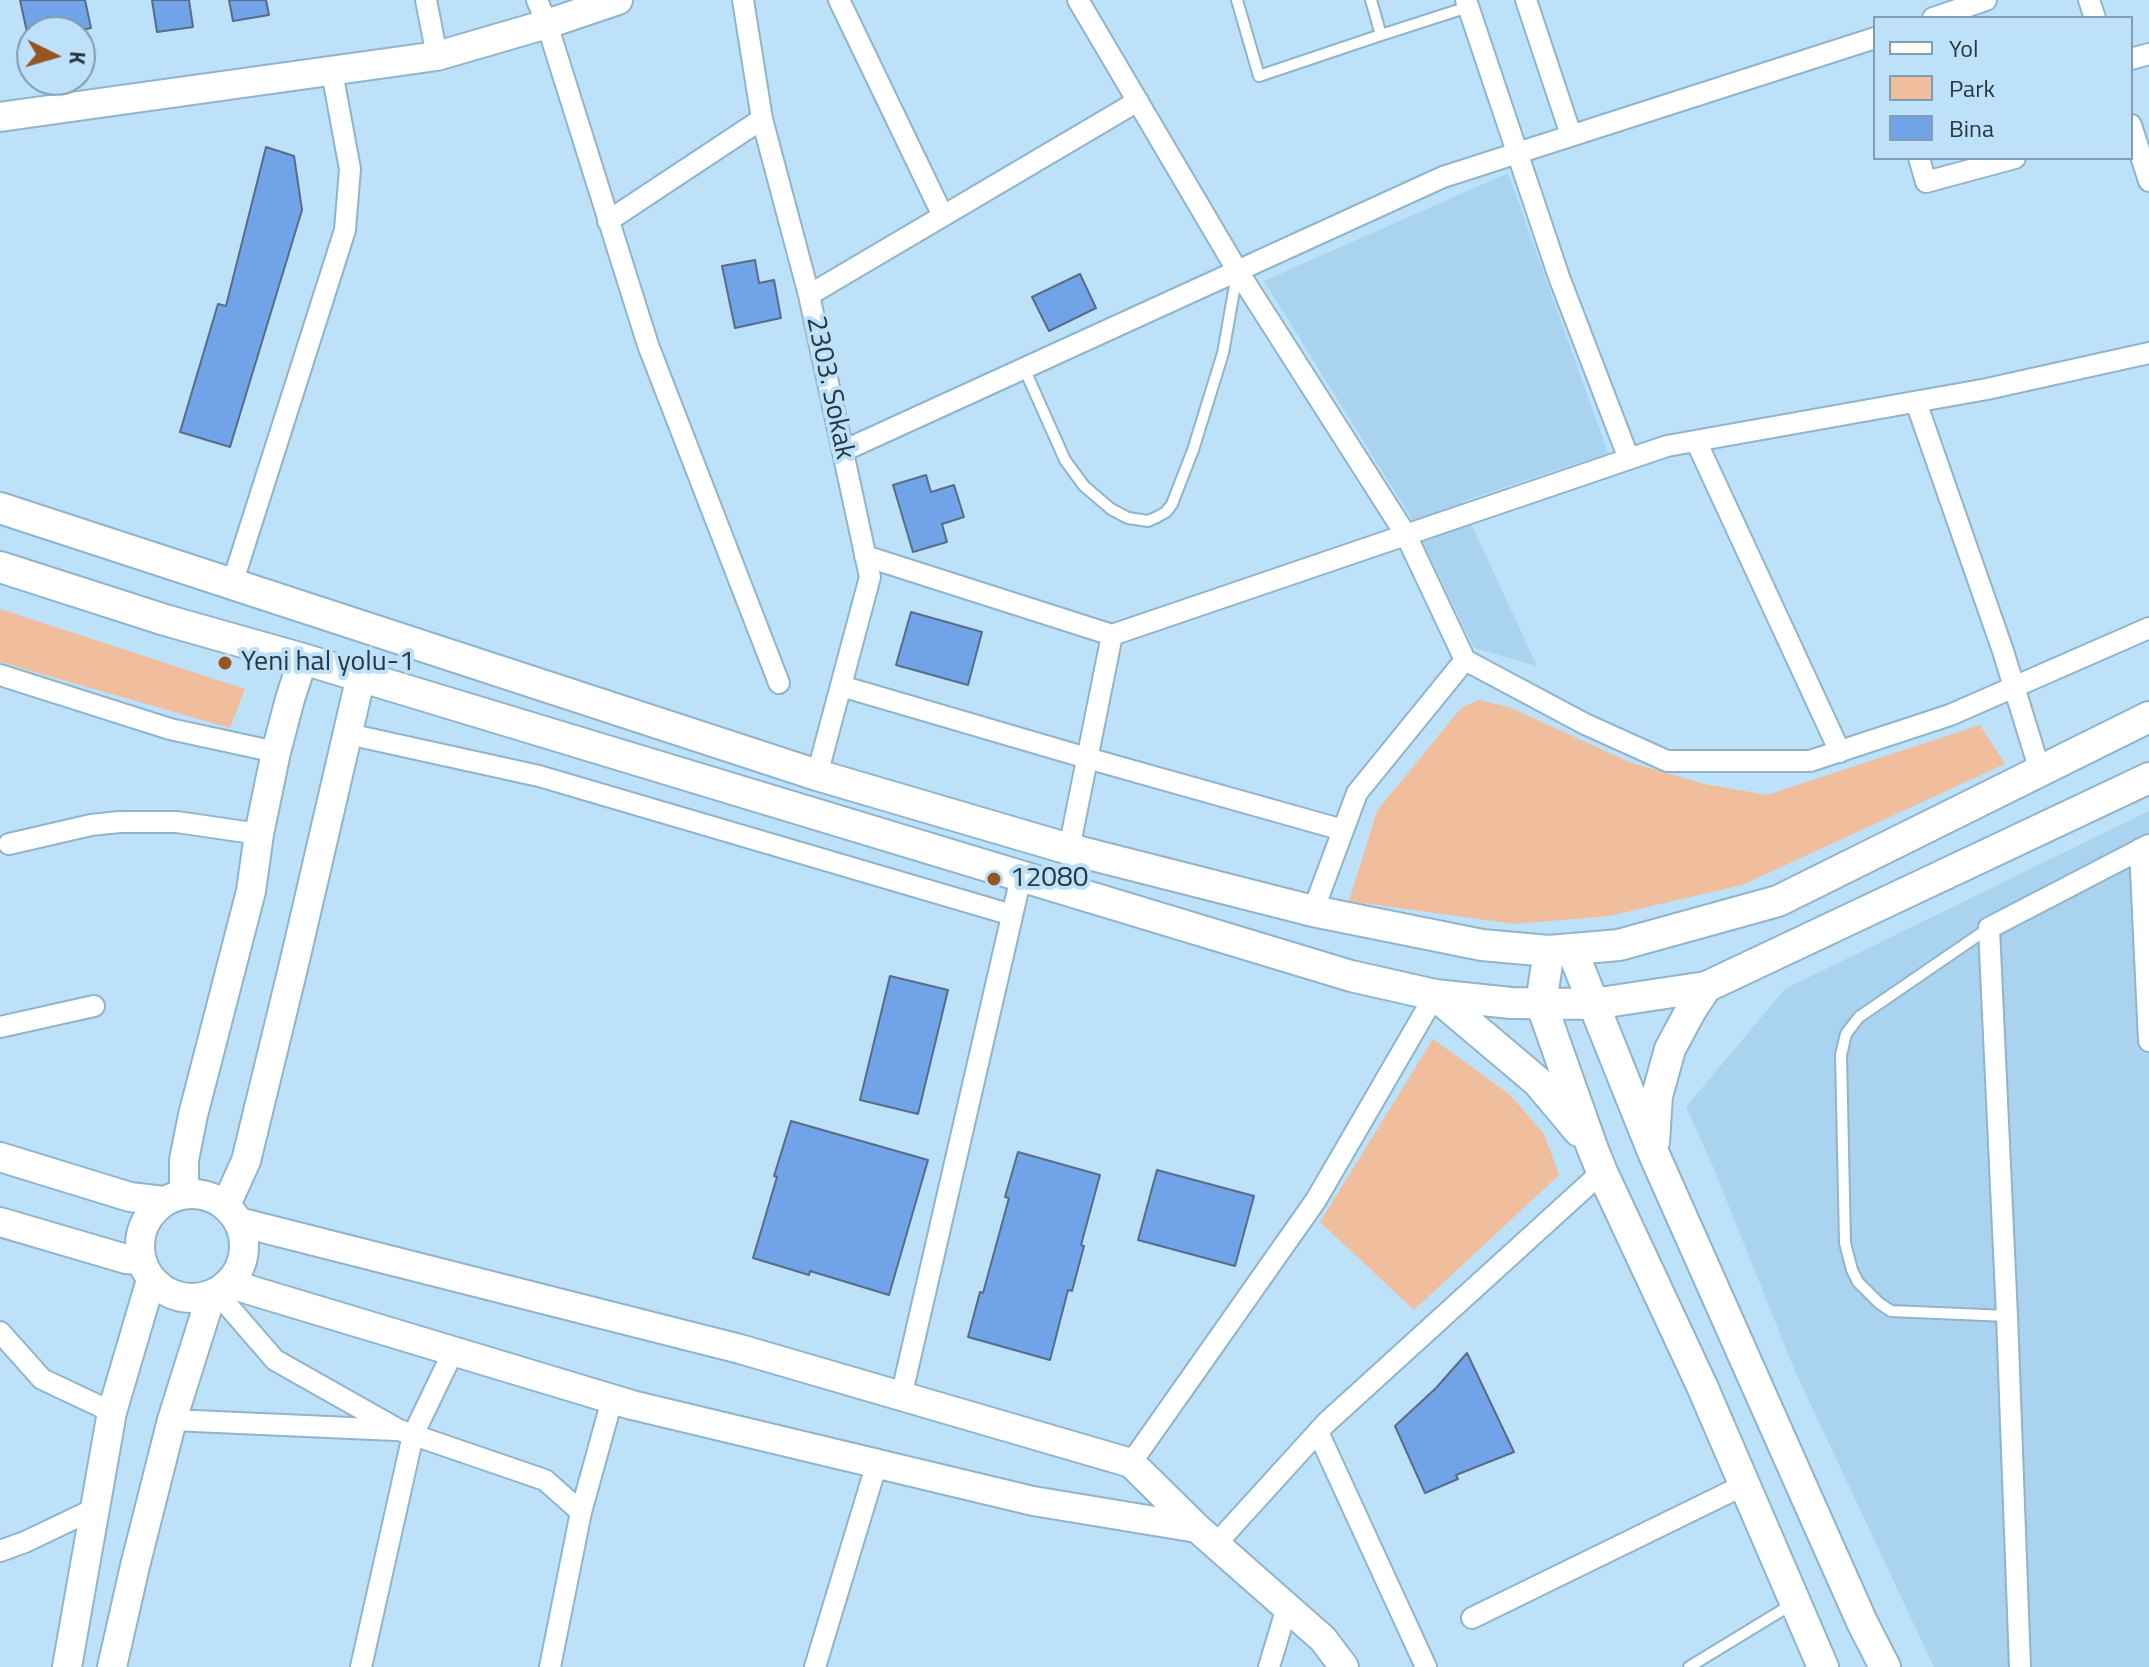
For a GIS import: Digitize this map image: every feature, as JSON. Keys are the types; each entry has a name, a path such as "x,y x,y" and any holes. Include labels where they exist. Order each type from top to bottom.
{"main road":[{"path":"0,508 817,775 1069,849 1313,911 1482,945 1560,950 1619,945 1778,901 2149,717"},
{"path":"0,567 165,620 361,676 1351,976 1435,995 1511,1003 1593,1004 1706,987 2149,778"},
{"path":"1560,950 1541,1003 1597,1160 1702,1386 1823,1667"},
{"path":"1560,950 1593,1004 1653,1152 1862,1622 1885,1667"},
{"path":"1653,1152 1657,1096 1670,1049 1706,987"},
{"path":"1435,995 1538,1082 1597,1160"}],"street":[{"path":"426,0 437,56"},
{"path":"0,117 437,56 542,12 618,0"},
{"name":"2303. Sokak","path":"743,0 762,119 809,295 870,577 817,775"},
{"path":"839,0 943,216"},
{"path":"1078,0 1237,270 1406,535 1465,660 1585,724 1667,761 1810,761 1950,715 2149,628"},
{"path":"1526,0 1571,135"},
{"path":"1938,16 1978,1"},
{"path":"1467,4 1559,277 1629,459"},
{"path":"542,12 648,345 779,683"},
{"path":"843,451 1443,177 1873,39"},
{"path":"232,584 345,230 350,169 332,72"},
{"path":"809,295 1138,101"},
{"path":"608,221 762,119"},
{"path":"2133,131 2149,181"},
{"path":"1920,160 1926,182 2008,160"},
{"path":"865,556 1112,635 1667,446 1987,389 2149,353"},
{"path":"1916,402 2003,651 2040,771"},
{"path":"1696,441 1840,752"},
{"path":"1069,849 1112,635"},
{"path":"63,1665 112,1412 146,1270 140,1237 148,1217 174,1197 251,891 276,752 303,659"},
{"path":"1313,911 1357,793 1465,660"},
{"path":"0,675 170,729 276,752"},
{"path":"112,1667 172,1420 219,1291 242,1265 245,1243 232,1214 361,676"},
{"path":"841,686 1343,830"},
{"path":"348,734 539,776 1012,915"},
{"path":"9,844 91,825 119,822 177,822 259,834"},
{"path":"2020,1667 1989,928 2144,847 2149,1041"},
{"path":"901,1397 1021,877"},
{"path":"1131,1463 1316,1200 1435,995"},
{"path":"0,1027 94,1006"},
{"path":"0,1157 130,1197 206,1195 232,1214 740,1349 1131,1463 1207,1536 1323,1639 1344,1667"},
{"path":"1207,1536 1597,1160"},
{"path":"0,1222 126,1259 146,1270 168,1294 179,1297 190,1299 219,1291 453,1352 612,1400 1033,1501 1207,1536"},
{"path":"219,1291 275,1360 406,1432 545,1480 581,1512"},
{"path":"0,1332 42,1379 112,1412"},
{"path":"361,1667 406,1432 453,1352"},
{"path":"550,1667 581,1512 612,1400"},
{"path":"172,1420 406,1432"},
{"path":"1318,1432 1426,1667"},
{"path":"815,1667 877,1463"},
{"path":"1472,1618 1744,1485"},
{"path":"0,1551 94,1509"},
{"path":"1269,1667 1287,1607"}],"lane":[{"path":"1237,0 1259,76 1467,4"},
{"path":"1371,0 1381,35"},
{"path":"1024,368 1065,460 1084,486 1111,509 1128,518 1138,521 1157,517 1172,504 1193,450 1223,353 1237,270"},
{"path":"1989,928 1859,1017 1846,1034 1841,1055 1845,1243 1858,1282 1891,1311 2007,1316"},
{"path":"1689,1667 1795,1602"}],"shaded area":[{"path":"1508,173 1608,453 1461,502 1537,666 1474,648 1410,516 1264,281"},
{"path":"2149,811 2149,1667 1934,1667 1795,1371 1686,1107 1785,989"}],"green space":[{"path":"0,609 245,689 230,728 0,662"},
{"path":"1479,700 1509,707 1629,762 1704,784 1767,795 1980,725 2005,764 1742,885 1609,916 1514,924 1349,901 1377,811 1461,708"},
{"path":"1433,1039 1509,1094 1544,1134 1559,1175 1414,1310 1320,1222"}],"building":[{"path":"20,0 85,0 88,16 24,16"},
{"path":"152,0 189,0 193,27 157,32"},
{"path":"229,0 266,0 269,15 233,21"},
{"path":"266,147 294,156 302,210 230,447 180,432 218,304 226,306"},
{"path":"755,260 759,283 774,280 781,318 735,328 722,266"},
{"path":"1080,274 1096,308 1049,331 1032,297"},
{"path":"926,475 931,492 954,485 964,517 942,524 947,542 913,552 893,485"},
{"path":"911,612 982,632 968,685 896,665"},
{"path":"890,976 948,990 918,1114 860,1100"},
{"path":"791,1121 928,1160 889,1295 810,1271 809,1275 753,1258"},
{"path":"1018,1152 1100,1175 1072,1291 1068,1290 1050,1360 968,1337 1009,1198 1005,1197"},
{"path":"1157,1170 1254,1196 1235,1266 1138,1240"},
{"path":"1467,1353 1514,1452 1456,1475 1458,1479 1425,1493 1395,1426 1436,1388"}],"place":[{"name":"Yeni hal yolu-1","path":"225,663"},
{"name":"12080","path":"994,879"}]}
